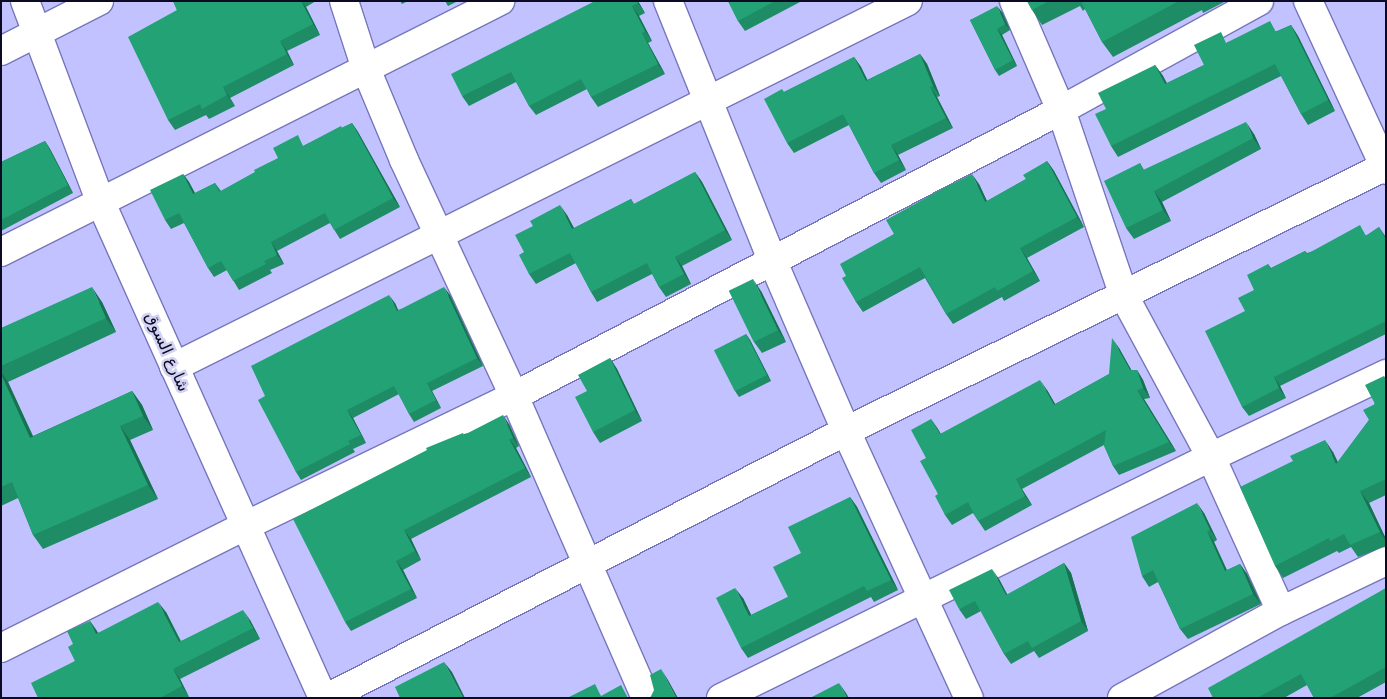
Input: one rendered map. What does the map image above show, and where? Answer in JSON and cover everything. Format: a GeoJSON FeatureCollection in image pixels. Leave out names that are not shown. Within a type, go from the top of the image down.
{"type":"FeatureCollection","features":[{"type":"Feature","properties":{"kind":"street","name":"شارع السوق"},"geometry":{"type":"LineString","coordinates":[[25,1],[101,202],[322,698]]}},
{"type":"Feature","properties":{"kind":"street"},"geometry":{"type":"LineString","coordinates":[[1,51],[99,1]]}},
{"type":"Feature","properties":{"kind":"street"},"geometry":{"type":"LineString","coordinates":[[344,1],[366,69],[438,234],[514,396],[589,564],[646,698]]}},
{"type":"Feature","properties":{"kind":"street"},"geometry":{"type":"LineString","coordinates":[[1,252],[500,1]]}},
{"type":"Feature","properties":{"kind":"street"},"geometry":{"type":"LineString","coordinates":[[668,1],[773,262],[846,431],[969,698]]}},
{"type":"Feature","properties":{"kind":"street"},"geometry":{"type":"LineString","coordinates":[[174,367],[908,1]]}},
{"type":"Feature","properties":{"kind":"street"},"geometry":{"type":"LineString","coordinates":[[1014,1],[1061,110],[1124,296],[1211,457],[1281,611]]}},
{"type":"Feature","properties":{"kind":"street"},"geometry":{"type":"LineString","coordinates":[[1,648],[245,526],[514,396],[1061,110],[1259,1]]}},
{"type":"Feature","properties":{"kind":"street"},"geometry":{"type":"LineString","coordinates":[[327,698],[846,431],[1385,169],[1308,1]]}},
{"type":"Feature","properties":{"kind":"street"},"geometry":{"type":"LineString","coordinates":[[721,698],[1211,457],[1386,374]]}},
{"type":"Feature","properties":{"kind":"street"},"geometry":{"type":"LineString","coordinates":[[1122,698],[1281,611],[1383,570]]}},
{"type":"Feature","properties":{"kind":"building"},"geometry":{"type":"Polygon","coordinates":[[[173,1],[301,1],[313,24],[280,41],[287,54],[223,87],[227,95],[202,109],[200,104],[168,120],[128,37],[177,10],[173,1]]]}},
{"type":"Feature","properties":{"kind":"building"},"geometry":{"type":"Polygon","coordinates":[[[595,1],[637,1],[638,3],[632,6],[645,31],[642,33],[658,64],[591,97],[581,79],[529,106],[511,72],[462,96],[451,74],[595,1]]]}},
{"type":"Feature","properties":{"kind":"building"},"geometry":{"type":"Polygon","coordinates":[[[728,1],[775,1],[738,21],[728,1]]]}},
{"type":"Feature","properties":{"kind":"building"},"geometry":{"type":"Polygon","coordinates":[[[1027,1],[1049,1],[1032,10],[1027,1]]]}},
{"type":"Feature","properties":{"kind":"building"},"geometry":{"type":"Polygon","coordinates":[[[1081,1],[1179,1],[1102,42],[1081,1]]]}},
{"type":"Feature","properties":{"kind":"building"},"geometry":{"type":"Polygon","coordinates":[[[997,6],[1005,24],[997,29],[1013,60],[995,70],[970,20],[997,6]]]}},
{"type":"Feature","properties":{"kind":"building"},"geometry":{"type":"Polygon","coordinates":[[[1270,21],[1276,32],[1291,25],[1328,100],[1301,114],[1275,64],[1111,146],[1095,114],[1106,109],[1098,93],[1155,65],[1165,84],[1204,65],[1194,45],[1221,32],[1226,43],[1270,21]]]}},
{"type":"Feature","properties":{"kind":"building"},"geometry":{"type":"Polygon","coordinates":[[[920,54],[933,86],[930,87],[946,118],[891,145],[899,160],[874,173],[843,114],[787,143],[764,99],[782,89],[784,92],[854,57],[866,81],[920,54]]]}},
{"type":"Feature","properties":{"kind":"building"},"geometry":{"type":"Polygon","coordinates":[[[1246,122],[1253,138],[1154,191],[1163,210],[1126,228],[1104,181],[1140,163],[1143,170],[1246,122]]]}},
{"type":"Feature","properties":{"kind":"building"},"geometry":{"type":"Polygon","coordinates":[[[352,123],[393,198],[334,230],[325,213],[271,242],[277,255],[264,261],[266,264],[233,281],[221,261],[208,268],[179,213],[165,220],[150,190],[183,174],[193,194],[215,183],[219,192],[255,172],[254,170],[278,158],[273,148],[298,135],[303,146],[341,126],[342,128],[352,123]]]}},
{"type":"Feature","properties":{"kind":"building"},"geometry":{"type":"Polygon","coordinates":[[[45,141],[68,185],[1,220],[1,162],[45,141]]]}},
{"type":"Feature","properties":{"kind":"building"},"geometry":{"type":"Polygon","coordinates":[[[1047,161],[1077,217],[1020,248],[1033,271],[997,291],[995,287],[946,314],[920,267],[856,302],[842,278],[846,276],[840,264],[894,234],[886,220],[972,174],[985,202],[1026,179],[1023,175],[1047,161]]]}},
{"type":"Feature","properties":{"kind":"building"},"geometry":{"type":"Polygon","coordinates":[[[695,172],[725,230],[675,257],[684,274],[659,287],[647,263],[591,292],[570,253],[529,274],[519,255],[524,252],[515,235],[533,226],[530,221],[560,205],[572,229],[631,199],[634,204],[695,172]]]}},
{"type":"Feature","properties":{"kind":"building"},"geometry":{"type":"Polygon","coordinates":[[[1360,225],[1366,236],[1379,227],[1386,240],[1386,321],[1274,377],[1279,388],[1242,407],[1205,331],[1245,311],[1238,298],[1254,290],[1247,275],[1268,264],[1270,269],[1305,251],[1307,254],[1360,225]]]}},
{"type":"Feature","properties":{"kind":"building"},"geometry":{"type":"Polygon","coordinates":[[[753,279],[778,330],[754,342],[729,291],[753,279]]]}},
{"type":"Feature","properties":{"kind":"building"},"geometry":{"type":"Polygon","coordinates":[[[92,287],[106,318],[1,366],[1,328],[92,287]]]}},
{"type":"Feature","properties":{"kind":"building"},"geometry":{"type":"Polygon","coordinates":[[[444,287],[477,358],[427,383],[436,400],[409,414],[394,386],[347,410],[361,435],[348,441],[350,444],[296,472],[258,400],[265,396],[251,366],[389,295],[397,311],[444,287]]]}},
{"type":"Feature","properties":{"kind":"building"},"geometry":{"type":"Polygon","coordinates":[[[746,334],[767,375],[735,391],[714,350],[746,334]]]}},
{"type":"Feature","properties":{"kind":"building"},"geometry":{"type":"Polygon","coordinates":[[[1112,338],[1130,370],[1137,370],[1143,388],[1137,390],[1169,442],[1113,466],[1104,446],[1106,430],[1016,479],[1025,496],[978,521],[968,502],[945,515],[935,496],[938,494],[920,461],[926,458],[911,430],[931,419],[940,434],[1040,380],[1054,405],[1109,374],[1112,338]]]}},
{"type":"Feature","properties":{"kind":"building"},"geometry":{"type":"Polygon","coordinates":[[[610,358],[635,410],[593,432],[575,397],[587,391],[578,375],[610,358]]]}},
{"type":"Feature","properties":{"kind":"building"},"geometry":{"type":"Polygon","coordinates":[[[1,374],[30,438],[132,391],[143,416],[120,426],[148,485],[33,535],[12,482],[1,487],[1,374]]]}},
{"type":"Feature","properties":{"kind":"building"},"geometry":{"type":"Polygon","coordinates":[[[1384,376],[1386,381],[1386,479],[1360,491],[1380,532],[1350,545],[1344,534],[1330,541],[1329,538],[1275,566],[1240,487],[1293,461],[1290,456],[1325,440],[1336,464],[1369,420],[1363,410],[1375,404],[1365,385],[1384,376]]]}},
{"type":"Feature","properties":{"kind":"building"},"geometry":{"type":"Polygon","coordinates":[[[503,415],[513,438],[509,439],[525,468],[404,530],[415,551],[396,561],[411,589],[345,622],[293,519],[427,450],[426,448],[463,433],[464,435],[503,415]]]}},
{"type":"Feature","properties":{"kind":"building"},"geometry":{"type":"Polygon","coordinates":[[[850,497],[891,580],[867,591],[864,586],[741,648],[716,598],[735,588],[749,616],[788,597],[773,567],[801,553],[788,527],[850,497]]]}},
{"type":"Feature","properties":{"kind":"building"},"geometry":{"type":"Polygon","coordinates":[[[1197,503],[1210,530],[1207,531],[1225,571],[1240,564],[1253,594],[1180,629],[1153,570],[1142,576],[1131,537],[1197,503]]]}},
{"type":"Feature","properties":{"kind":"building"},"geometry":{"type":"Polygon","coordinates":[[[1064,563],[1081,621],[1032,648],[1028,641],[1004,654],[975,601],[959,609],[949,590],[992,569],[1006,595],[1064,563]]]}},
{"type":"Feature","properties":{"kind":"building"},"geometry":{"type":"Polygon","coordinates":[[[1386,588],[1386,667],[1330,698],[1314,698],[1301,674],[1257,698],[1213,698],[1208,688],[1386,588]]]}},
{"type":"Feature","properties":{"kind":"building"},"geometry":{"type":"Polygon","coordinates":[[[158,602],[179,642],[243,610],[253,628],[173,669],[182,686],[160,698],[38,698],[31,683],[75,661],[68,647],[73,644],[67,631],[90,621],[96,634],[158,602]]]}},
{"type":"Feature","properties":{"kind":"building"},"geometry":{"type":"Polygon","coordinates":[[[444,662],[463,698],[400,698],[395,687],[444,662]]]}},
{"type":"Feature","properties":{"kind":"building"},"geometry":{"type":"Polygon","coordinates":[[[661,669],[676,698],[650,698],[654,690],[650,675],[661,669]]]}},
{"type":"Feature","properties":{"kind":"building"},"geometry":{"type":"Polygon","coordinates":[[[839,683],[847,698],[810,698],[839,683]]]}},
{"type":"Feature","properties":{"kind":"building"},"geometry":{"type":"Polygon","coordinates":[[[595,684],[601,696],[621,685],[628,698],[567,698],[595,684]]]}}]}
